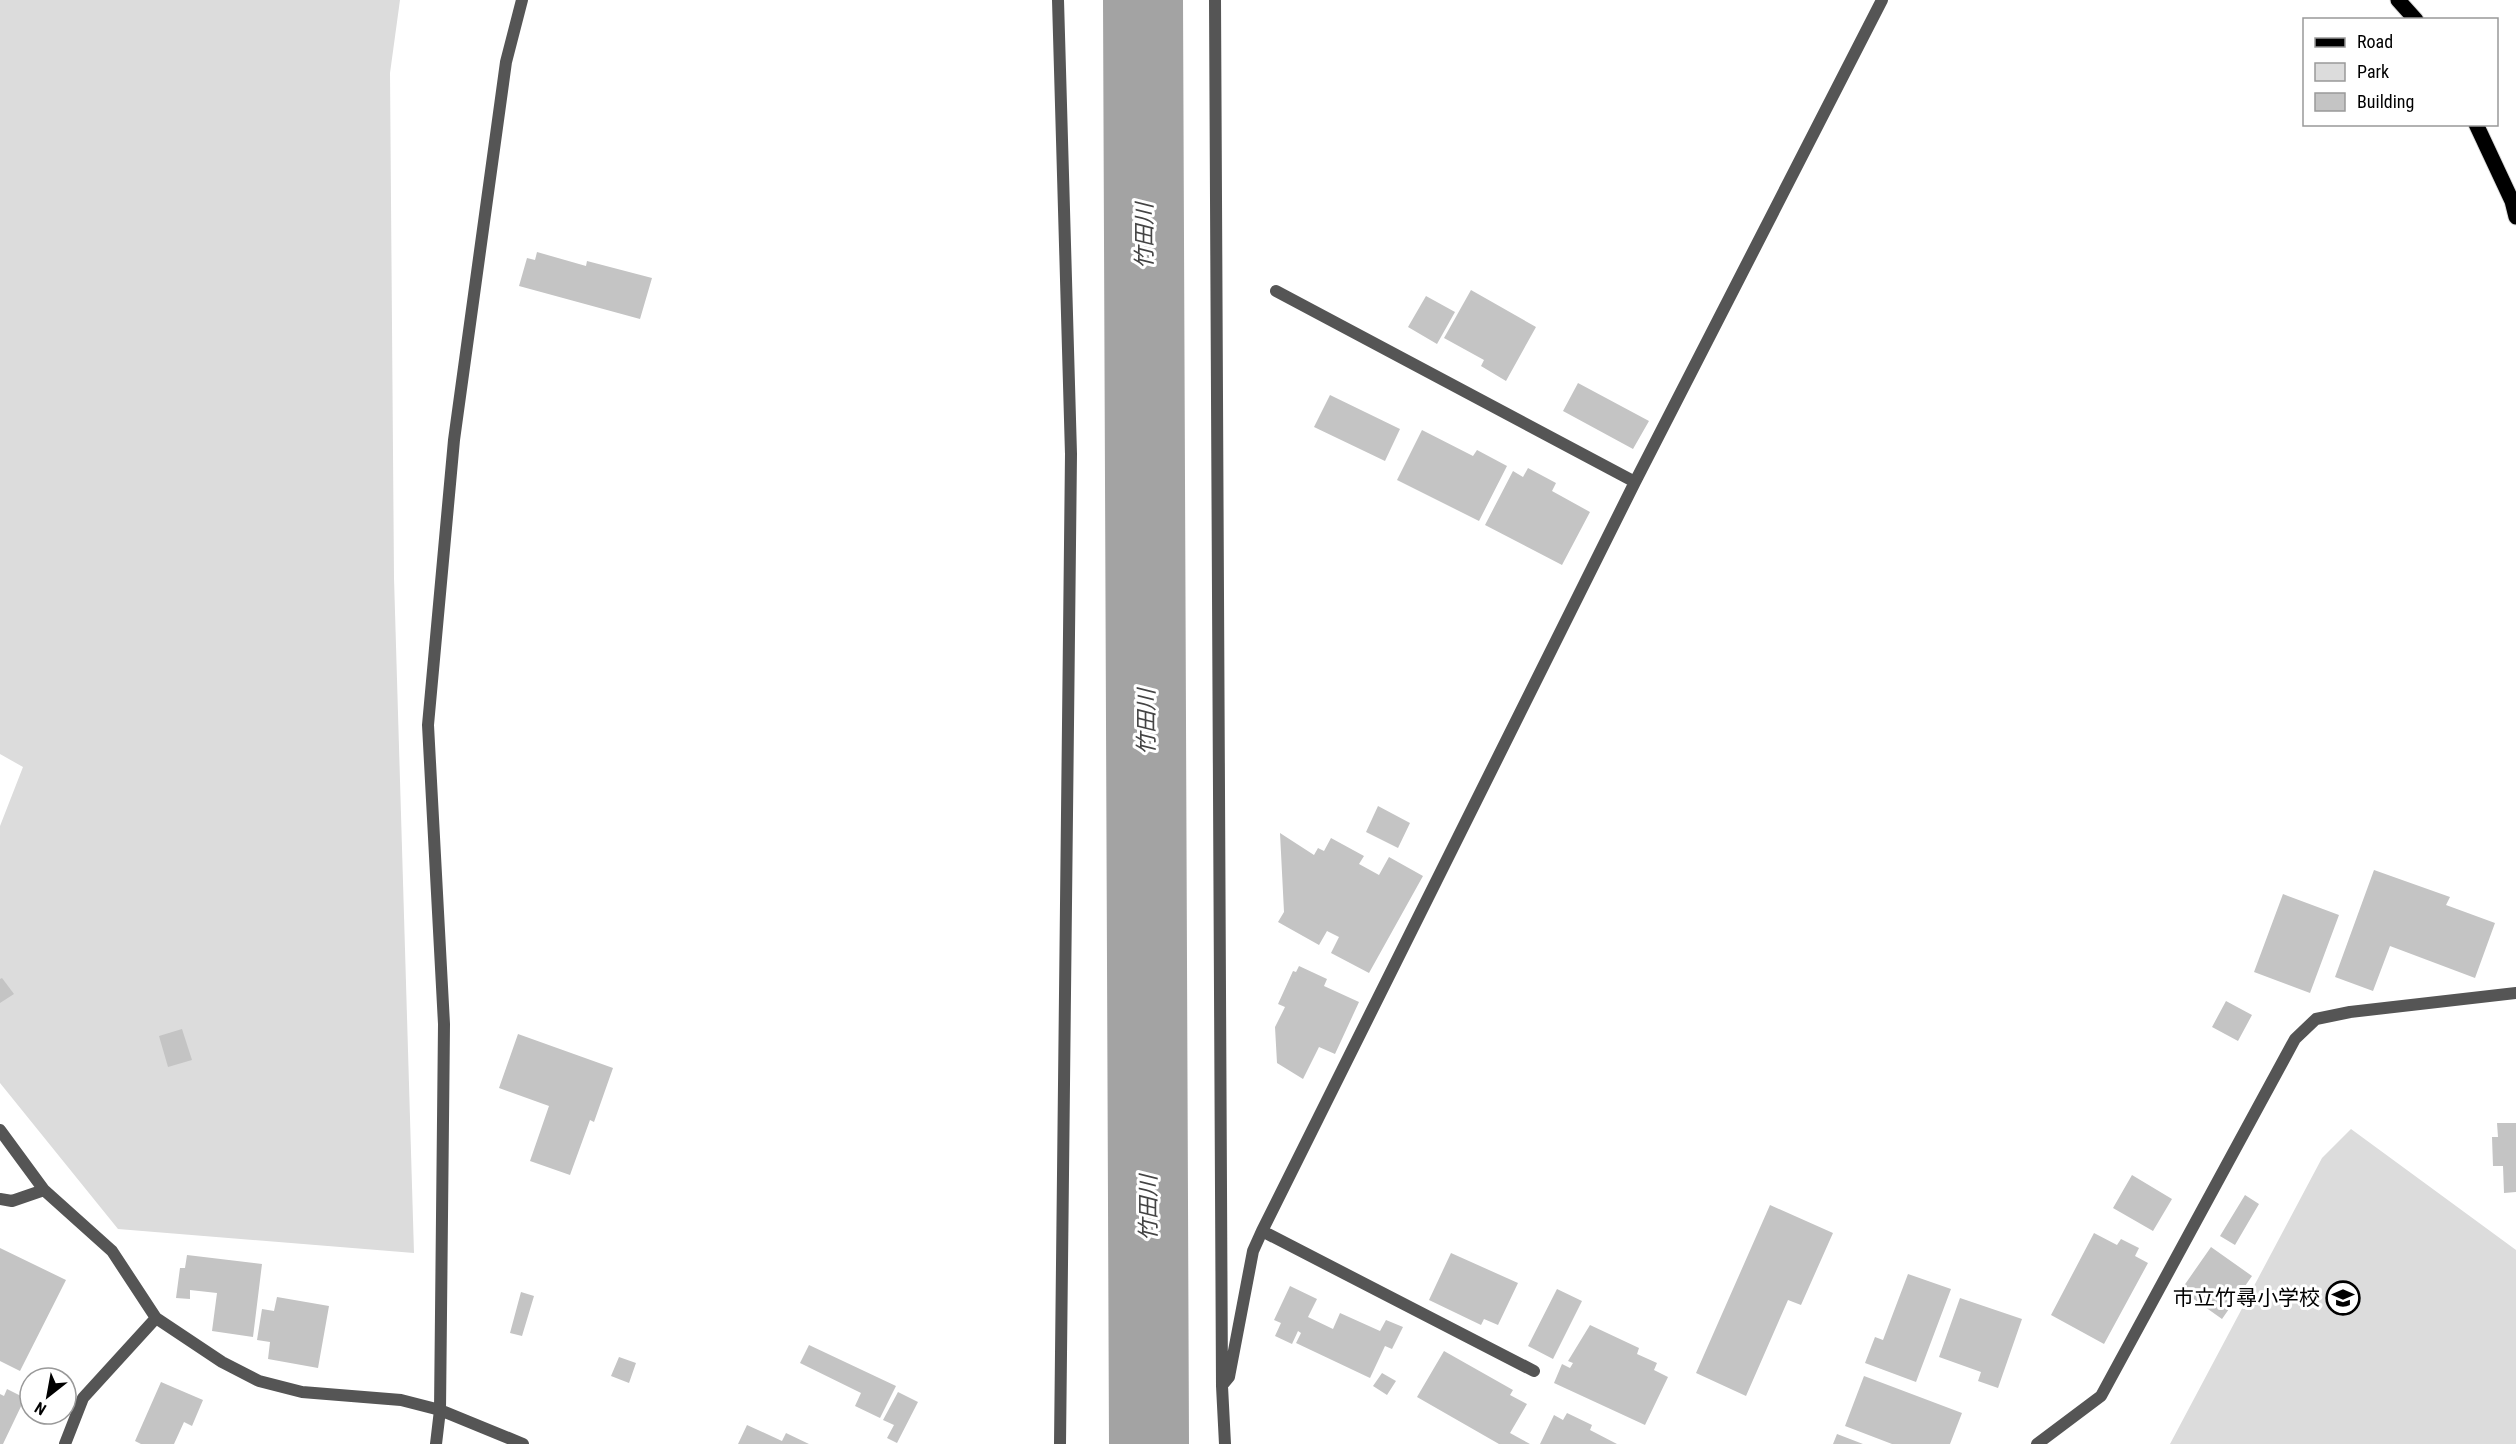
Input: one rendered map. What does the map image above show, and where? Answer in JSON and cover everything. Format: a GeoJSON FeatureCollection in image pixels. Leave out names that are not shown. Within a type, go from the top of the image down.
{"type":"FeatureCollection","features":[{"type":"Feature","properties":{"kind":"main road"},"geometry":{"type":"LineString","coordinates":[[2398,0],[2414,18]]}},
{"type":"Feature","properties":{"kind":"main road"},"geometry":{"type":"LineString","coordinates":[[2477,126],[2512,201],[2516,217]]}},
{"type":"Feature","properties":{"kind":"street"},"geometry":{"type":"LineString","coordinates":[[436,1444],[441,1410],[444,1024],[428,725],[454,440],[506,62],[522,0]]}},
{"type":"Feature","properties":{"kind":"street"},"geometry":{"type":"LineString","coordinates":[[1058,0],[1071,454],[1060,1444]]}},
{"type":"Feature","properties":{"kind":"street"},"geometry":{"type":"LineString","coordinates":[[1215,0],[1222,1386],[1226,1444]]}},
{"type":"Feature","properties":{"kind":"street"},"geometry":{"type":"LineString","coordinates":[[1222,1386],[1228,1377],[1253,1251],[1262,1231],[1635,482],[1881,0]]}},
{"type":"Feature","properties":{"kind":"street"},"geometry":{"type":"LineString","coordinates":[[1276,291],[1635,482]]}},
{"type":"Feature","properties":{"kind":"street"},"geometry":{"type":"LineString","coordinates":[[2037,1444],[2101,1396],[2295,1039],[2316,1019],[2350,1012],[2516,993]]}},
{"type":"Feature","properties":{"kind":"street"},"geometry":{"type":"LineString","coordinates":[[0,1130],[44,1190],[112,1251],[156,1318],[222,1362],[259,1381],[302,1392],[401,1400],[441,1410],[523,1444]]}},
{"type":"Feature","properties":{"kind":"street"},"geometry":{"type":"LineString","coordinates":[[0,1199],[12,1201],[44,1190]]}},
{"type":"Feature","properties":{"kind":"street"},"geometry":{"type":"LineString","coordinates":[[1262,1231],[1534,1371]]}},
{"type":"Feature","properties":{"kind":"street"},"geometry":{"type":"LineString","coordinates":[[65,1444],[83,1398],[156,1318]]}},
{"type":"Feature","properties":{"kind":"green space"},"geometry":{"type":"Polygon","coordinates":[[[0,0],[400,0],[390,73],[394,578],[414,1253],[118,1229],[0,1083],[0,826],[23,767],[0,754],[0,0]]]}},
{"type":"Feature","properties":{"kind":"green space"},"geometry":{"type":"Polygon","coordinates":[[[2351,1129],[2516,1250],[2516,1444],[2170,1444],[2322,1158],[2351,1129]]]}},
{"type":"Feature","properties":{"kind":"building"},"geometry":{"type":"Polygon","coordinates":[[[537,252],[586,266],[587,261],[652,278],[640,319],[519,286],[527,258],[535,260],[537,252]]]}},
{"type":"Feature","properties":{"kind":"building"},"geometry":{"type":"Polygon","coordinates":[[[1471,290],[1536,327],[1506,381],[1481,366],[1484,360],[1444,338],[1471,290]]]}},
{"type":"Feature","properties":{"kind":"building"},"geometry":{"type":"Polygon","coordinates":[[[1426,296],[1455,312],[1437,344],[1408,327],[1426,296]]]}},
{"type":"Feature","properties":{"kind":"building"},"geometry":{"type":"Polygon","coordinates":[[[1578,383],[1649,421],[1633,449],[1563,411],[1578,383]]]}},
{"type":"Feature","properties":{"kind":"building"},"geometry":{"type":"Polygon","coordinates":[[[1330,395],[1400,429],[1385,461],[1314,427],[1330,395]]]}},
{"type":"Feature","properties":{"kind":"building"},"geometry":{"type":"Polygon","coordinates":[[[1422,430],[1473,456],[1477,450],[1507,466],[1479,521],[1397,480],[1422,430]]]}},
{"type":"Feature","properties":{"kind":"building"},"geometry":{"type":"Polygon","coordinates":[[[1528,468],[1556,483],[1552,491],[1590,512],[1562,565],[1485,525],[1513,471],[1523,477],[1528,468]]]}},
{"type":"Feature","properties":{"kind":"building"},"geometry":{"type":"Polygon","coordinates":[[[1378,806],[1410,823],[1398,848],[1366,832],[1378,806]]]}},
{"type":"Feature","properties":{"kind":"building"},"geometry":{"type":"Polygon","coordinates":[[[1280,833],[1314,855],[1318,848],[1324,851],[1331,838],[1364,856],[1359,864],[1379,875],[1389,857],[1423,876],[1369,973],[1331,953],[1339,937],[1327,931],[1319,945],[1278,922],[1284,912],[1280,833]]]}},
{"type":"Feature","properties":{"kind":"building"},"geometry":{"type":"Polygon","coordinates":[[[2374,870],[2450,897],[2446,905],[2495,923],[2475,978],[2390,946],[2373,991],[2335,977],[2374,870]]]}},
{"type":"Feature","properties":{"kind":"building"},"geometry":{"type":"Polygon","coordinates":[[[2283,894],[2339,915],[2310,993],[2254,972],[2283,894]]]}},
{"type":"Feature","properties":{"kind":"building"},"geometry":{"type":"Polygon","coordinates":[[[1299,966],[1327,979],[1324,986],[1359,1002],[1335,1054],[1319,1047],[1303,1079],[1277,1063],[1275,1027],[1285,1007],[1278,1004],[1293,971],[1296,972],[1299,966]]]}},
{"type":"Feature","properties":{"kind":"building"},"geometry":{"type":"Polygon","coordinates":[[[2,978],[14,994],[0,1003],[0,979],[2,978]]]}},
{"type":"Feature","properties":{"kind":"building"},"geometry":{"type":"Polygon","coordinates":[[[2226,1001],[2252,1015],[2238,1041],[2212,1027],[2226,1001]]]}},
{"type":"Feature","properties":{"kind":"building"},"geometry":{"type":"Polygon","coordinates":[[[182,1029],[192,1060],[168,1067],[159,1036],[182,1029]]]}},
{"type":"Feature","properties":{"kind":"building"},"geometry":{"type":"Polygon","coordinates":[[[518,1034],[613,1068],[594,1122],[590,1120],[570,1175],[530,1161],[549,1106],[499,1088],[518,1034]]]}},
{"type":"Feature","properties":{"kind":"building"},"geometry":{"type":"Polygon","coordinates":[[[2497,1123],[2516,1123],[2516,1192],[2504,1193],[2503,1166],[2493,1166],[2492,1137],[2498,1137],[2497,1123]]]}},
{"type":"Feature","properties":{"kind":"building"},"geometry":{"type":"Polygon","coordinates":[[[2132,1175],[2172,1199],[2153,1231],[2113,1208],[2132,1175]]]}},
{"type":"Feature","properties":{"kind":"building"},"geometry":{"type":"Polygon","coordinates":[[[2245,1195],[2259,1204],[2235,1245],[2220,1236],[2245,1195]]]}},
{"type":"Feature","properties":{"kind":"building"},"geometry":{"type":"Polygon","coordinates":[[[1770,1205],[1833,1233],[1801,1305],[1788,1300],[1746,1396],[1696,1373],[1770,1205]]]}},
{"type":"Feature","properties":{"kind":"building"},"geometry":{"type":"Polygon","coordinates":[[[2094,1233],[2117,1245],[2121,1239],[2139,1248],[2135,1256],[2148,1263],[2104,1344],[2051,1315],[2094,1233]]]}},
{"type":"Feature","properties":{"kind":"building"},"geometry":{"type":"Polygon","coordinates":[[[2211,1247],[2252,1276],[2222,1319],[2181,1290],[2211,1247]]]}},
{"type":"Feature","properties":{"kind":"building"},"geometry":{"type":"Polygon","coordinates":[[[0,1248],[66,1280],[23,1366],[18,1366],[18,1370],[0,1361],[0,1248]]]}},
{"type":"Feature","properties":{"kind":"building"},"geometry":{"type":"Polygon","coordinates":[[[1451,1253],[1518,1283],[1498,1325],[1484,1319],[1481,1325],[1429,1300],[1451,1253]]]}},
{"type":"Feature","properties":{"kind":"building"},"geometry":{"type":"Polygon","coordinates":[[[187,1255],[262,1264],[253,1337],[212,1331],[217,1293],[190,1290],[190,1299],[176,1298],[180,1268],[185,1268],[187,1255]]]}},
{"type":"Feature","properties":{"kind":"building"},"geometry":{"type":"Polygon","coordinates":[[[1908,1274],[1951,1289],[1916,1382],[1865,1363],[1875,1337],[1883,1340],[1908,1274]]]}},
{"type":"Feature","properties":{"kind":"building"},"geometry":{"type":"Polygon","coordinates":[[[1290,1286],[1317,1299],[1308,1317],[1333,1329],[1340,1313],[1380,1331],[1386,1320],[1403,1327],[1392,1349],[1385,1346],[1370,1378],[1296,1343],[1301,1333],[1298,1331],[1292,1344],[1275,1336],[1281,1323],[1274,1320],[1290,1286]]]}},
{"type":"Feature","properties":{"kind":"building"},"geometry":{"type":"Polygon","coordinates":[[[1557,1289],[1582,1301],[1553,1359],[1528,1346],[1557,1289]]]}},
{"type":"Feature","properties":{"kind":"building"},"geometry":{"type":"Polygon","coordinates":[[[521,1292],[534,1296],[522,1336],[510,1333],[521,1292]]]}},
{"type":"Feature","properties":{"kind":"building"},"geometry":{"type":"Polygon","coordinates":[[[277,1297],[329,1306],[318,1368],[268,1359],[270,1342],[257,1340],[262,1309],[274,1311],[277,1297]]]}},
{"type":"Feature","properties":{"kind":"building"},"geometry":{"type":"Polygon","coordinates":[[[1960,1298],[2022,1319],[1998,1388],[1978,1381],[1981,1372],[1939,1357],[1960,1298]]]}},
{"type":"Feature","properties":{"kind":"building"},"geometry":{"type":"Polygon","coordinates":[[[1590,1325],[1639,1348],[1637,1354],[1657,1363],[1654,1370],[1668,1377],[1645,1425],[1554,1383],[1562,1364],[1570,1368],[1573,1363],[1568,1361],[1590,1325]]]}},
{"type":"Feature","properties":{"kind":"building"},"geometry":{"type":"Polygon","coordinates":[[[809,1345],[896,1386],[880,1418],[855,1406],[861,1393],[800,1363],[809,1345]]]}},
{"type":"Feature","properties":{"kind":"building"},"geometry":{"type":"Polygon","coordinates":[[[1444,1351],[1513,1390],[1510,1395],[1527,1404],[1510,1433],[1530,1444],[1499,1444],[1417,1397],[1444,1351]]]}},
{"type":"Feature","properties":{"kind":"building"},"geometry":{"type":"Polygon","coordinates":[[[619,1357],[636,1363],[629,1383],[611,1376],[619,1357]]]}},
{"type":"Feature","properties":{"kind":"building"},"geometry":{"type":"Polygon","coordinates":[[[1382,1373],[1396,1381],[1387,1395],[1373,1386],[1382,1373]]]}},
{"type":"Feature","properties":{"kind":"building"},"geometry":{"type":"Polygon","coordinates":[[[1864,1376],[1962,1413],[1950,1444],[1892,1444],[1845,1426],[1864,1376]]]}},
{"type":"Feature","properties":{"kind":"building"},"geometry":{"type":"Polygon","coordinates":[[[161,1382],[203,1400],[192,1426],[184,1422],[174,1444],[141,1444],[135,1441],[161,1382]]]}},
{"type":"Feature","properties":{"kind":"building"},"geometry":{"type":"Polygon","coordinates":[[[7,1389],[18,1394],[18,1413],[3,1444],[0,1444],[0,1394],[4,1396],[7,1389]]]}},
{"type":"Feature","properties":{"kind":"building"},"geometry":{"type":"Polygon","coordinates":[[[898,1392],[918,1402],[897,1443],[887,1438],[894,1425],[883,1420],[898,1392]]]}},
{"type":"Feature","properties":{"kind":"building"},"geometry":{"type":"Polygon","coordinates":[[[1567,1413],[1592,1425],[1590,1430],[1617,1444],[1540,1444],[1554,1415],[1563,1420],[1567,1413]]]}},
{"type":"Feature","properties":{"kind":"building"},"geometry":{"type":"Polygon","coordinates":[[[747,1425],[782,1441],[786,1433],[809,1444],[738,1444],[747,1425]]]}},
{"type":"Feature","properties":{"kind":"building"},"geometry":{"type":"Polygon","coordinates":[[[1837,1434],[1863,1444],[1833,1444],[1837,1434]]]}},
{"type":"Feature","properties":{"kind":"waterway","name":"竹田川"},"geometry":{"type":"LineString","coordinates":[[1143,0],[1149,1444]]}},
{"type":"Feature","properties":{"kind":"place","name":"市立竹尋小学校"},"geometry":{"type":"Point","coordinates":[2343,1298]}}]}
